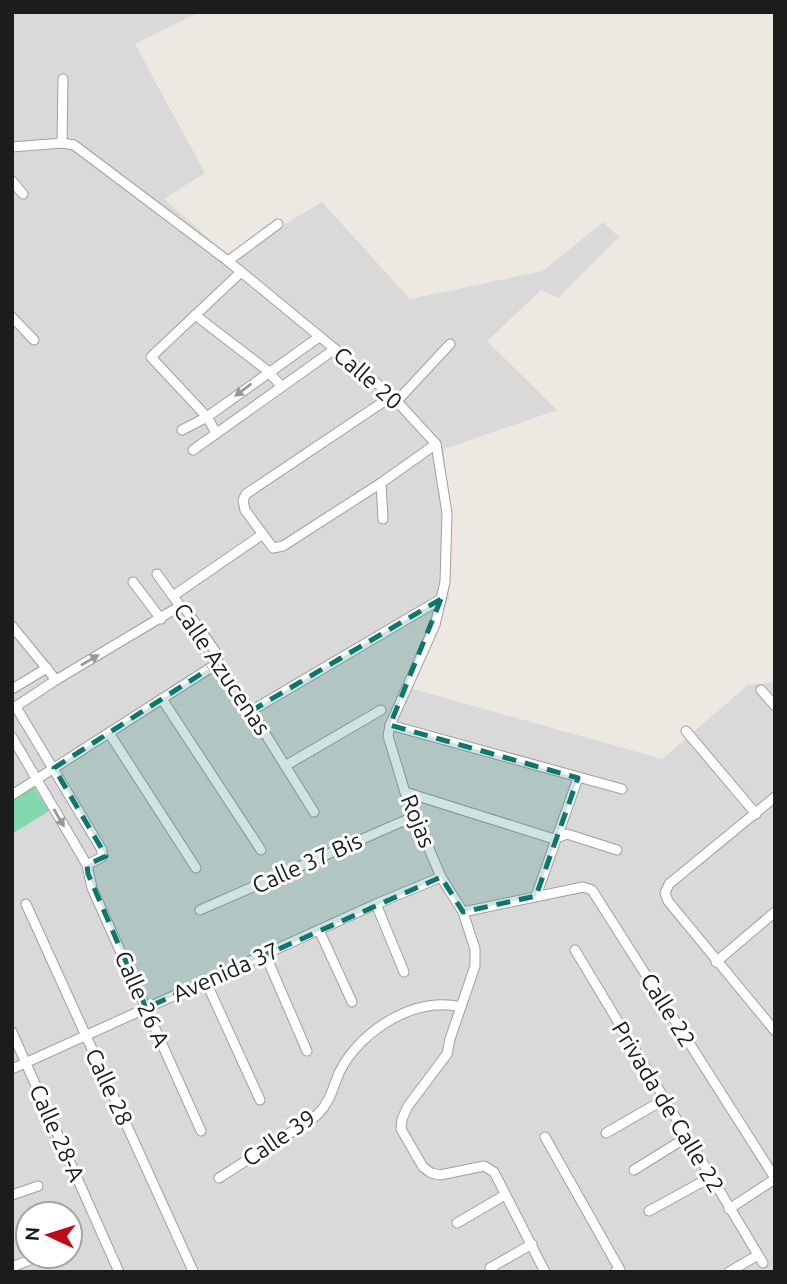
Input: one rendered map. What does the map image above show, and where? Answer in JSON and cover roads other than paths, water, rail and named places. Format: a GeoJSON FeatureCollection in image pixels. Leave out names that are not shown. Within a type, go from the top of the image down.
{"type":"FeatureCollection","features":[{"type":"Feature","properties":{"kind":"street"},"geometry":{"type":"LineString","coordinates":[[12,147],[62,143],[63,79]]}},
{"type":"Feature","properties":{"kind":"street","name":"Calle 20"},"geometry":{"type":"LineString","coordinates":[[62,143],[74,145],[228,261],[395,398],[436,444]]}},
{"type":"Feature","properties":{"kind":"street"},"geometry":{"type":"LineString","coordinates":[[12,181],[23,194]]}},
{"type":"Feature","properties":{"kind":"street"},"geometry":{"type":"LineString","coordinates":[[228,261],[278,224]]}},
{"type":"Feature","properties":{"kind":"street"},"geometry":{"type":"LineString","coordinates":[[216,433],[207,417],[151,357],[241,272]]}},
{"type":"Feature","properties":{"kind":"street"},"geometry":{"type":"LineString","coordinates":[[195,315],[268,371],[281,386]]}},
{"type":"Feature","properties":{"kind":"street"},"geometry":{"type":"LineString","coordinates":[[12,317],[34,340]]}},
{"type":"Feature","properties":{"kind":"street"},"geometry":{"type":"LineString","coordinates":[[182,430],[207,417],[319,337]]}},
{"type":"Feature","properties":{"kind":"street"},"geometry":{"type":"LineString","coordinates":[[450,344],[395,398],[246,494],[243,500],[245,510],[273,548],[278,548],[381,483],[436,444],[447,513],[445,582],[435,625],[390,725],[622,789]]}},
{"type":"Feature","properties":{"kind":"street"},"geometry":{"type":"LineString","coordinates":[[193,450],[335,349]]}},
{"type":"Feature","properties":{"kind":"street"},"geometry":{"type":"LineString","coordinates":[[381,483],[383,519]]}},
{"type":"Feature","properties":{"kind":"street"},"geometry":{"type":"LineString","coordinates":[[173,596],[263,534]]}},
{"type":"Feature","properties":{"kind":"street","name":"Calle Azucenas"},"geometry":{"type":"LineString","coordinates":[[157,574],[215,651],[218,663],[314,812]]}},
{"type":"Feature","properties":{"kind":"street"},"geometry":{"type":"LineString","coordinates":[[133,582],[161,619]]}},
{"type":"Feature","properties":{"kind":"street"},"geometry":{"type":"LineString","coordinates":[[251,711],[441,599]]}},
{"type":"Feature","properties":{"kind":"street"},"geometry":{"type":"LineString","coordinates":[[87,865],[102,857],[102,850],[54,768],[13,708],[180,606]]}},
{"type":"Feature","properties":{"kind":"street"},"geometry":{"type":"LineString","coordinates":[[12,626],[56,680]]}},
{"type":"Feature","properties":{"kind":"street"},"geometry":{"type":"LineString","coordinates":[[12,796],[218,663]]}},
{"type":"Feature","properties":{"kind":"street"},"geometry":{"type":"LineString","coordinates":[[12,689],[47,668]]}},
{"type":"Feature","properties":{"kind":"street"},"geometry":{"type":"LineString","coordinates":[[761,690],[775,706]]}},
{"type":"Feature","properties":{"kind":"street"},"geometry":{"type":"LineString","coordinates":[[162,699],[261,850]]}},
{"type":"Feature","properties":{"kind":"street"},"geometry":{"type":"LineString","coordinates":[[285,766],[381,710]]}},
{"type":"Feature","properties":{"kind":"street","name":"Rojas"},"geometry":{"type":"LineString","coordinates":[[390,725],[388,736],[405,792],[441,877],[463,912],[475,949],[475,966],[447,1054],[408,1106],[401,1129],[423,1167],[440,1175],[484,1166],[494,1172],[506,1195]]}},
{"type":"Feature","properties":{"kind":"street"},"geometry":{"type":"LineString","coordinates":[[686,731],[755,814]]}},
{"type":"Feature","properties":{"kind":"street"},"geometry":{"type":"LineString","coordinates":[[109,733],[196,868]]}},
{"type":"Feature","properties":{"kind":"street","name":"Calle 26 A"},"geometry":{"type":"LineString","coordinates":[[12,737],[87,865],[92,888],[201,1131]]}},
{"type":"Feature","properties":{"kind":"street"},"geometry":{"type":"LineString","coordinates":[[463,912],[536,896],[554,839],[578,778]]}},
{"type":"Feature","properties":{"kind":"street"},"geometry":{"type":"LineString","coordinates":[[405,792],[554,839],[567,834],[617,850]]}},
{"type":"Feature","properties":{"kind":"street"},"geometry":{"type":"LineString","coordinates":[[773,1026],[716,962],[668,901],[666,893],[669,884],[775,797]]}},
{"type":"Feature","properties":{"kind":"street","name":"Calle 37 Bis"},"geometry":{"type":"LineString","coordinates":[[200,911],[415,816]]}},
{"type":"Feature","properties":{"kind":"street","name":"Avenida 37"},"geometry":{"type":"LineString","coordinates":[[12,1069],[441,877]]}},
{"type":"Feature","properties":{"kind":"street","name":"Calle 22"},"geometry":{"type":"LineString","coordinates":[[536,896],[583,887],[592,890],[775,1179]]}},
{"type":"Feature","properties":{"kind":"street","name":"Calle 28"},"geometry":{"type":"LineString","coordinates":[[26,904],[193,1271]]}},
{"type":"Feature","properties":{"kind":"street"},"geometry":{"type":"LineString","coordinates":[[376,904],[404,972]]}},
{"type":"Feature","properties":{"kind":"street"},"geometry":{"type":"LineString","coordinates":[[716,962],[775,912]]}},
{"type":"Feature","properties":{"kind":"street"},"geometry":{"type":"LineString","coordinates":[[319,930],[352,1002]]}},
{"type":"Feature","properties":{"kind":"street","name":"Privada de Calle 22"},"geometry":{"type":"LineString","coordinates":[[575,950],[761,1259],[729,1272]]}},
{"type":"Feature","properties":{"kind":"street"},"geometry":{"type":"LineString","coordinates":[[265,954],[307,1051]]}},
{"type":"Feature","properties":{"kind":"street"},"geometry":{"type":"LineString","coordinates":[[206,982],[260,1100]]}},
{"type":"Feature","properties":{"kind":"street","name":"Calle 39"},"geometry":{"type":"LineString","coordinates":[[219,1178],[317,1115],[330,1100],[341,1071],[356,1048],[371,1033],[390,1020],[411,1011],[452,1005],[461,1007]]}},
{"type":"Feature","properties":{"kind":"street","name":"Calle 28-A"},"geometry":{"type":"LineString","coordinates":[[12,1032],[119,1272]]}},
{"type":"Feature","properties":{"kind":"street"},"geometry":{"type":"LineString","coordinates":[[606,1133],[665,1099]]}},
{"type":"Feature","properties":{"kind":"street"},"geometry":{"type":"LineString","coordinates":[[634,1170],[687,1137]]}},
{"type":"Feature","properties":{"kind":"street"},"geometry":{"type":"LineString","coordinates":[[545,1138],[620,1269],[615,1272]]}},
{"type":"Feature","properties":{"kind":"street"},"geometry":{"type":"LineString","coordinates":[[649,1211],[710,1177]]}},
{"type":"Feature","properties":{"kind":"street"},"geometry":{"type":"LineString","coordinates":[[729,1209],[775,1179]]}},
{"type":"Feature","properties":{"kind":"street"},"geometry":{"type":"LineString","coordinates":[[12,1195],[38,1186]]}},
{"type":"Feature","properties":{"kind":"street"},"geometry":{"type":"LineString","coordinates":[[457,1223],[506,1195],[545,1272]]}},
{"type":"Feature","properties":{"kind":"street"},"geometry":{"type":"LineString","coordinates":[[490,1269],[532,1244]]}}]}
